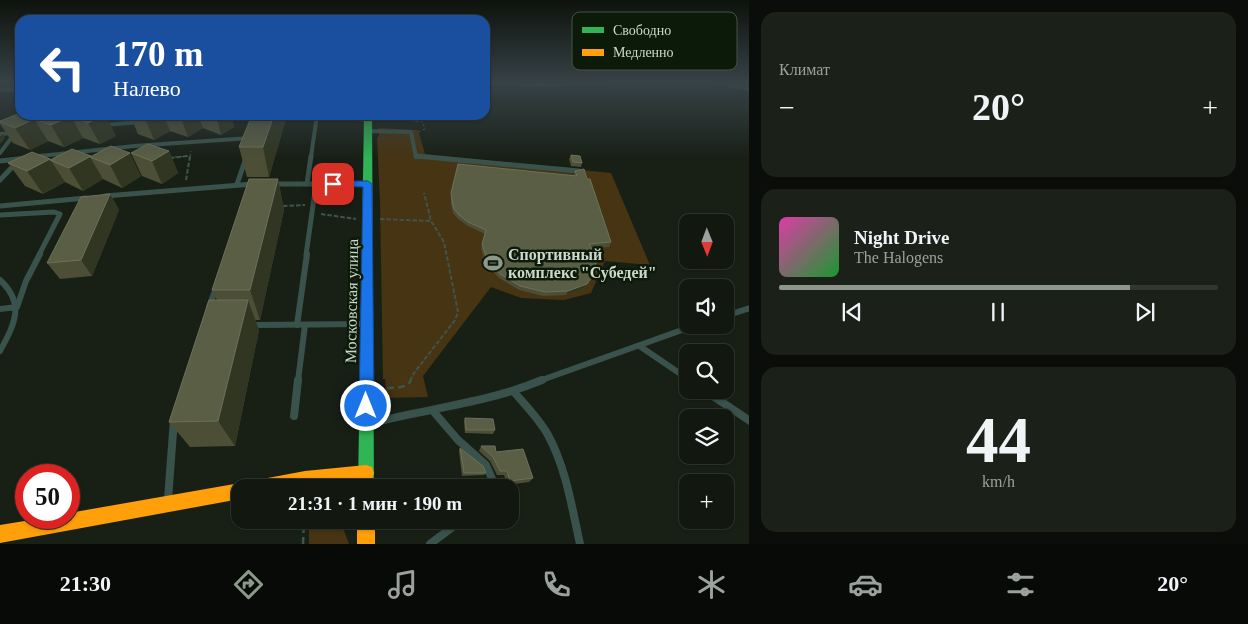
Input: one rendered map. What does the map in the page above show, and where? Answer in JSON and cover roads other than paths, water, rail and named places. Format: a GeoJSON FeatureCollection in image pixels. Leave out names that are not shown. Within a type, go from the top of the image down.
{"type":"FeatureCollection","features":[{"type":"Feature","properties":{"kind":"main road","name":"Московская улица"},"geometry":{"type":"LineString","coordinates":[[365,122],[368,184],[366,479]]}},
{"type":"Feature","properties":{"kind":"main road"},"geometry":{"type":"LineString","coordinates":[[305,479],[366,473]]}},
{"type":"Feature","properties":{"kind":"main road"},"geometry":{"type":"LineString","coordinates":[[0,534],[231,492]]}},
{"type":"Feature","properties":{"kind":"main road"},"geometry":{"type":"LineString","coordinates":[[366,529],[366,544]]}},
{"type":"Feature","properties":{"kind":"lane"},"geometry":{"type":"LineString","coordinates":[[307,184],[316,120]]}},
{"type":"Feature","properties":{"kind":"lane"},"geometry":{"type":"LineString","coordinates":[[99,126],[148,121]]}},
{"type":"Feature","properties":{"kind":"lane"},"geometry":{"type":"LineString","coordinates":[[365,122],[411,132],[416,157],[580,171]]}},
{"type":"Feature","properties":{"kind":"lane"},"geometry":{"type":"LineString","coordinates":[[0,134],[24,132]]}},
{"type":"Feature","properties":{"kind":"lane"},"geometry":{"type":"LineString","coordinates":[[0,153],[15,133]]}},
{"type":"Feature","properties":{"kind":"lane"},"geometry":{"type":"LineString","coordinates":[[0,161],[21,157],[254,137],[251,146]]}},
{"type":"Feature","properties":{"kind":"lane"},"geometry":{"type":"LineString","coordinates":[[237,184],[248,154]]}},
{"type":"Feature","properties":{"kind":"lane"},"geometry":{"type":"LineString","coordinates":[[0,180],[21,157]]}},
{"type":"Feature","properties":{"kind":"lane"},"geometry":{"type":"LineString","coordinates":[[99,197],[237,184],[261,184]]}},
{"type":"Feature","properties":{"kind":"lane"},"geometry":{"type":"LineString","coordinates":[[249,192],[251,184]]}},
{"type":"Feature","properties":{"kind":"lane"},"geometry":{"type":"LineString","coordinates":[[270,184],[368,184]]}},
{"type":"Feature","properties":{"kind":"lane"},"geometry":{"type":"LineString","coordinates":[[297,325],[316,184]]}},
{"type":"Feature","properties":{"kind":"lane"},"geometry":{"type":"LineString","coordinates":[[0,206],[89,198]]}},
{"type":"Feature","properties":{"kind":"lane"},"geometry":{"type":"LineString","coordinates":[[0,215],[54,212],[60,214],[26,281],[17,307],[14,325],[0,351]]}},
{"type":"Feature","properties":{"kind":"lane"},"geometry":{"type":"LineString","coordinates":[[0,280],[8,286],[17,307]]}},
{"type":"Feature","properties":{"kind":"lane"},"geometry":{"type":"LineString","coordinates":[[206,316],[218,280]]}},
{"type":"Feature","properties":{"kind":"lane"},"geometry":{"type":"LineString","coordinates":[[0,309],[17,307]]}},
{"type":"Feature","properties":{"kind":"lane"},"geometry":{"type":"LineString","coordinates":[[734,313],[749,308]]}},
{"type":"Feature","properties":{"kind":"lane"},"geometry":{"type":"LineString","coordinates":[[240,325],[367,324]]}},
{"type":"Feature","properties":{"kind":"lane"},"geometry":{"type":"LineString","coordinates":[[294,416],[305,325]]}},
{"type":"Feature","properties":{"kind":"lane"},"geometry":{"type":"LineString","coordinates":[[366,424],[405,414],[433,411],[514,392],[539,381],[641,347],[679,332]]}},
{"type":"Feature","properties":{"kind":"lane"},"geometry":{"type":"LineString","coordinates":[[641,347],[679,372]]}},
{"type":"Feature","properties":{"kind":"lane"},"geometry":{"type":"LineString","coordinates":[[514,392],[551,441],[580,544]]}},
{"type":"Feature","properties":{"kind":"lane"},"geometry":{"type":"LineString","coordinates":[[717,399],[749,421]]}},
{"type":"Feature","properties":{"kind":"lane"},"geometry":{"type":"LineString","coordinates":[[433,411],[457,439],[481,457],[491,470],[494,479]]}},
{"type":"Feature","properties":{"kind":"lane"},"geometry":{"type":"LineString","coordinates":[[167,504],[171,439],[175,415]]}},
{"type":"Feature","properties":{"kind":"lane"},"geometry":{"type":"LineString","coordinates":[[430,544],[450,529]]}},
{"type":"Feature","properties":{"kind":"place","name":"Спортивный комплекс \"Субедей\""},"geometry":{"type":"Point","coordinates":[493,263]}}]}
